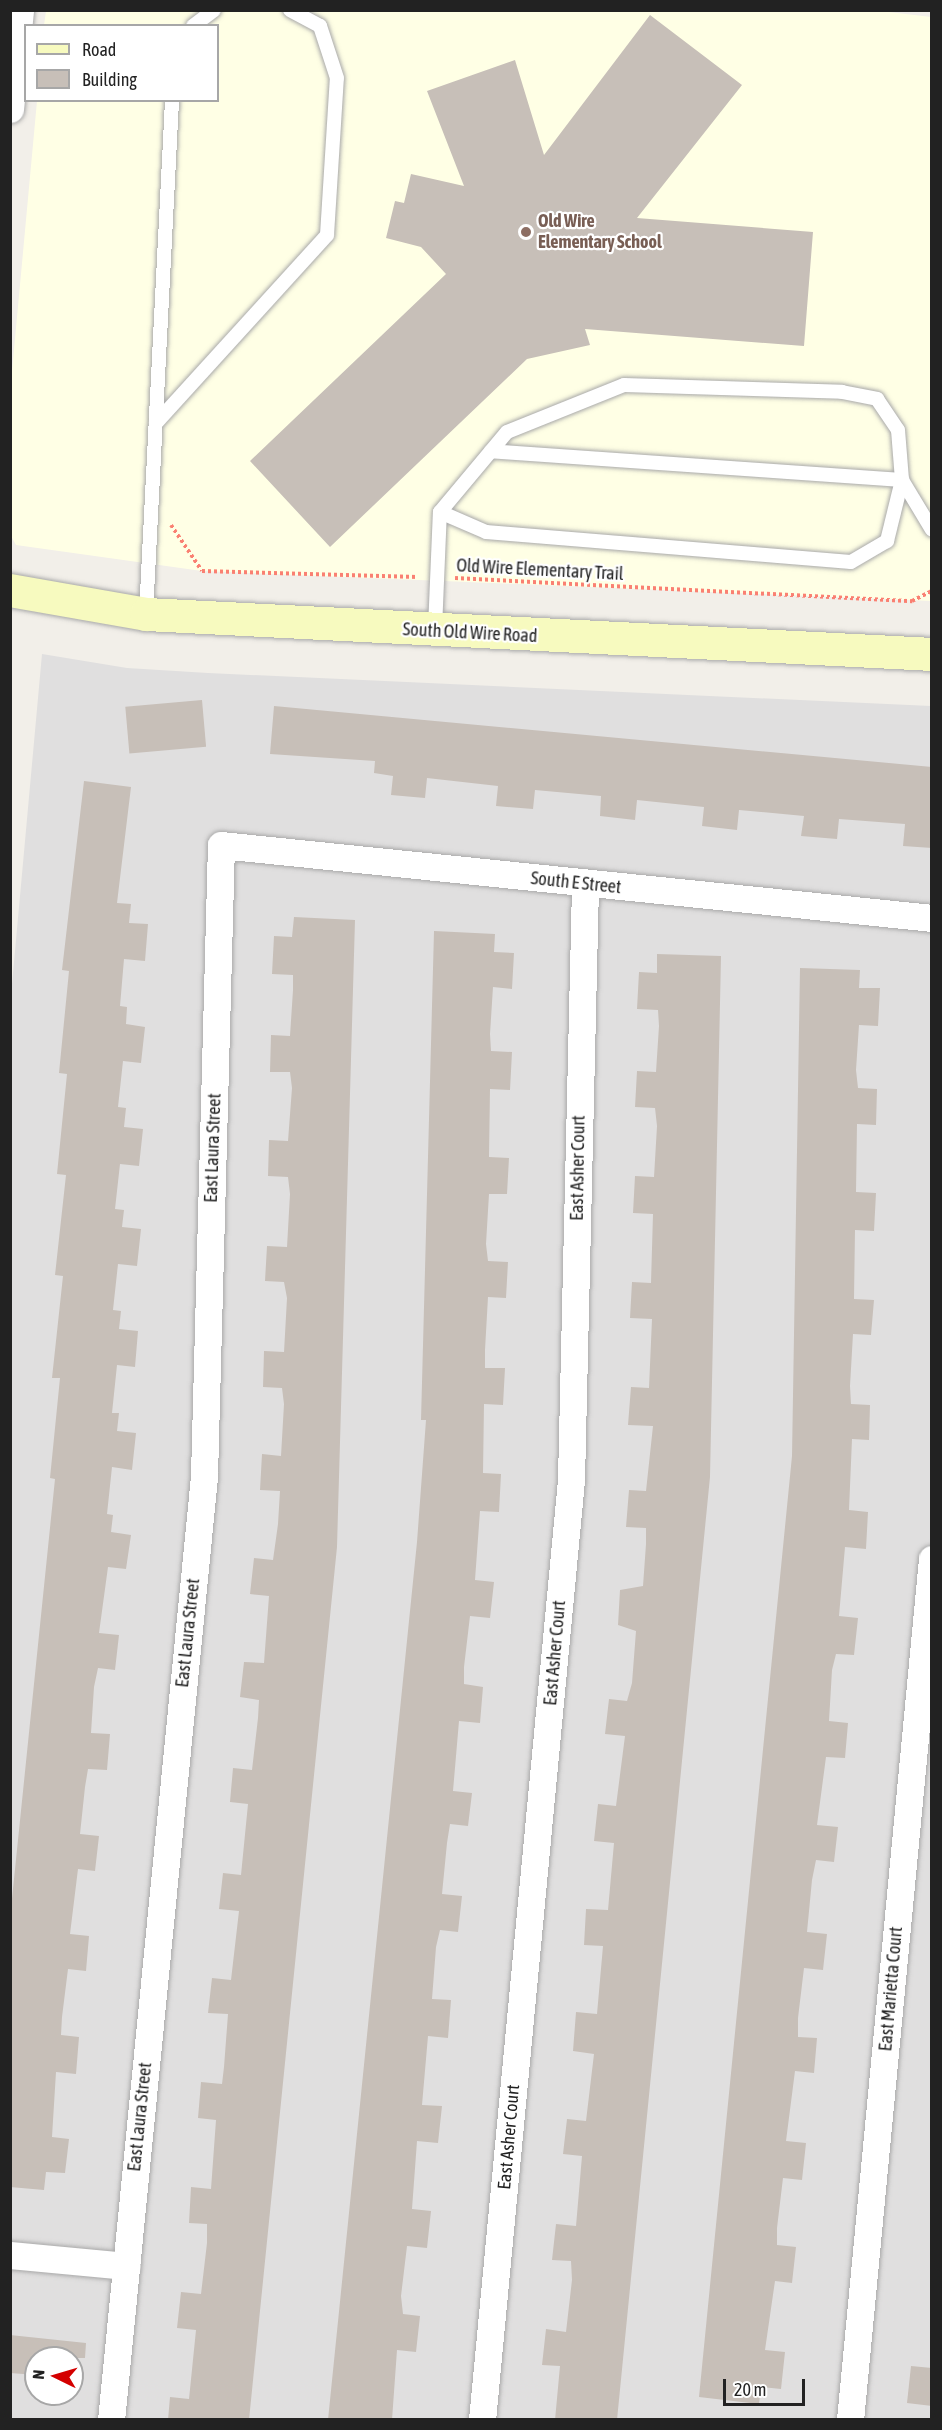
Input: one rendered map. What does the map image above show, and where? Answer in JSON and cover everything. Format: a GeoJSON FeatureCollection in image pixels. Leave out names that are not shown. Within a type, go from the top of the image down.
{"type":"FeatureCollection","features":[{"type":"Feature","properties":{"kind":"street"},"geometry":{"type":"LineString","coordinates":[[16,94],[20,10]]}},
{"type":"Feature","properties":{"kind":"street","name":"South Old Wire Road"},"geometry":{"type":"LineString","coordinates":[[10,591],[146,614],[435,632],[932,654]]}},
{"type":"Feature","properties":{"kind":"street","name":"South E Street"},"geometry":{"type":"LineString","coordinates":[[221,845],[932,918]]}},
{"type":"Feature","properties":{"kind":"street","name":"East Laura Street"},"geometry":{"type":"LineString","coordinates":[[111,2420],[204,1476],[221,845]]}},
{"type":"Feature","properties":{"kind":"street","name":"East Asher Court"},"geometry":{"type":"LineString","coordinates":[[482,2420],[571,1480],[585,884]]}},
{"type":"Feature","properties":{"kind":"street","name":"East Marietta Court"},"geometry":{"type":"LineString","coordinates":[[850,2420],[932,1559]]}},
{"type":"Feature","properties":{"kind":"street"},"geometry":{"type":"LineString","coordinates":[[10,2255],[126,2266]]}},
{"type":"Feature","properties":{"kind":"lane"},"geometry":{"type":"LineString","coordinates":[[196,24],[214,10]]}},
{"type":"Feature","properties":{"kind":"lane"},"geometry":{"type":"LineString","coordinates":[[156,423],[327,235],[337,78],[320,26],[290,10]]}},
{"type":"Feature","properties":{"kind":"lane"},"geometry":{"type":"LineString","coordinates":[[146,614],[172,102]]}},
{"type":"Feature","properties":{"kind":"lane"},"geometry":{"type":"LineString","coordinates":[[435,632],[440,512],[507,432],[624,385],[842,392],[877,399],[898,429],[902,480],[887,541],[851,561],[486,532],[440,512]]}},
{"type":"Feature","properties":{"kind":"lane"},"geometry":{"type":"LineString","coordinates":[[491,451],[902,480]]}},
{"type":"Feature","properties":{"kind":"lane"},"geometry":{"type":"LineString","coordinates":[[902,480],[932,530]]}},
{"type":"Feature","properties":{"kind":"path","name":"Old Wire Elementary Trail"},"geometry":{"type":"LineString","coordinates":[[169,523],[201,571],[437,577],[912,601],[932,591]]}},
{"type":"Feature","properties":{"kind":"shaded area"},"geometry":{"type":"Polygon","coordinates":[[[872,10],[931,17],[931,601],[202,571],[16,545],[11,536],[11,382],[37,102],[219,102],[219,24],[44,24],[46,11],[872,10]]]}},
{"type":"Feature","properties":{"kind":"shaded area"},"geometry":{"type":"Polygon","coordinates":[[[42,654],[127,668],[208,673],[931,706],[931,2419],[11,2420],[10,1006],[42,654]]]}},
{"type":"Feature","properties":{"kind":"building"},"geometry":{"type":"Polygon","coordinates":[[[650,15],[742,85],[637,218],[813,232],[804,346],[585,329],[590,345],[527,359],[330,547],[250,461],[446,274],[421,247],[386,238],[395,201],[404,203],[411,174],[464,186],[427,91],[515,60],[544,155],[650,15]]]}},
{"type":"Feature","properties":{"kind":"building"},"geometry":{"type":"Polygon","coordinates":[[[202,700],[206,747],[129,754],[125,707],[202,700]]]}},
{"type":"Feature","properties":{"kind":"building"},"geometry":{"type":"Polygon","coordinates":[[[274,706],[932,767],[932,848],[903,846],[905,824],[839,819],[837,839],[801,836],[804,816],[739,810],[737,830],[702,826],[704,807],[637,800],[635,820],[600,816],[601,796],[535,790],[533,809],[496,806],[498,786],[427,778],[425,798],[391,795],[393,776],[374,773],[375,761],[270,754],[274,706]]]}},
{"type":"Feature","properties":{"kind":"building"},"geometry":{"type":"Polygon","coordinates":[[[84,781],[131,787],[117,903],[131,904],[129,923],[148,924],[145,961],[124,959],[120,1006],[127,1007],[126,1024],[145,1027],[141,1063],[123,1061],[118,1107],[126,1108],[124,1127],[143,1129],[139,1166],[120,1164],[115,1209],[124,1210],[122,1227],[141,1229],[137,1266],[118,1264],[113,1310],[121,1311],[119,1329],[138,1331],[135,1367],[117,1365],[112,1413],[119,1413],[117,1431],[136,1433],[132,1470],[112,1467],[107,1514],[113,1515],[111,1532],[131,1535],[126,1569],[108,1567],[99,1633],[119,1635],[115,1670],[98,1668],[94,1687],[91,1733],[110,1734],[107,1770],[88,1769],[85,1787],[80,1834],[99,1836],[95,1871],[78,1869],[70,1934],[89,1936],[86,1971],[68,1969],[61,2035],[79,2037],[76,2074],[56,2072],[52,2137],[69,2139],[65,2173],[46,2172],[44,2190],[10,2187],[10,1918],[55,1479],[50,1478],[60,1378],[52,1378],[63,1276],[55,1275],[66,1175],[57,1174],[67,1074],[59,1073],[69,971],[62,970],[84,781]]]}},
{"type":"Feature","properties":{"kind":"building"},"geometry":{"type":"Polygon","coordinates":[[[294,917],[355,920],[337,1547],[249,2420],[168,2420],[170,2397],[189,2399],[196,2330],[177,2328],[181,2292],[201,2294],[207,2243],[207,2224],[189,2223],[191,2187],[211,2189],[216,2120],[198,2118],[201,2082],[222,2084],[224,2067],[228,2014],[208,2013],[212,1978],[231,1980],[239,1911],[219,1909],[223,1873],[241,1875],[248,1804],[230,1802],[233,1768],[252,1770],[258,1718],[259,1700],[240,1697],[244,1662],[264,1663],[269,1596],[250,1594],[254,1558],[273,1560],[278,1524],[280,1491],[260,1490],[262,1454],[281,1456],[284,1404],[282,1388],[263,1387],[264,1351],[284,1352],[287,1298],[284,1282],[265,1281],[267,1246],[287,1247],[290,1194],[288,1177],[268,1176],[269,1140],[288,1141],[292,1088],[290,1072],[270,1072],[271,1035],[290,1036],[293,975],[272,974],[274,936],[292,937],[294,917]]]}},
{"type":"Feature","properties":{"kind":"building"},"geometry":{"type":"Polygon","coordinates":[[[434,931],[495,934],[494,952],[514,953],[512,989],[493,987],[490,1034],[491,1051],[512,1052],[510,1090],[490,1089],[489,1157],[509,1158],[507,1194],[489,1194],[486,1244],[488,1261],[508,1262],[506,1298],[488,1297],[485,1350],[485,1368],[505,1368],[503,1405],[484,1404],[483,1473],[501,1474],[499,1512],[480,1511],[475,1580],[494,1582],[490,1618],[470,1616],[464,1667],[464,1684],[483,1687],[480,1723],[459,1721],[453,1791],[472,1793],[468,1826],[450,1824],[442,1894],[462,1896],[458,1932],[440,1930],[436,1947],[432,1999],[451,2000],[448,2038],[428,2036],[422,2105],[442,2106],[438,2143],[417,2141],[412,2209],[431,2211],[427,2248],[407,2246],[401,2296],[403,2314],[420,2316],[416,2352],[397,2350],[392,2420],[328,2420],[417,1542],[426,1420],[421,1420],[434,931]]]}},
{"type":"Feature","properties":{"kind":"building"},"geometry":{"type":"Polygon","coordinates":[[[657,954],[721,956],[710,1477],[617,2420],[555,2420],[560,2366],[542,2365],[546,2329],[566,2332],[572,2280],[571,2261],[552,2260],[556,2224],[576,2226],[582,2156],[563,2154],[567,2119],[586,2121],[594,2054],[573,2051],[576,2012],[597,2014],[603,1946],[584,1945],[586,1909],[608,1910],[614,1843],[594,1841],[598,1804],[616,1806],[625,1736],[605,1734],[609,1699],[627,1701],[632,1683],[636,1631],[618,1625],[620,1590],[643,1586],[646,1544],[646,1528],[626,1527],[629,1490],[646,1491],[653,1426],[628,1425],[631,1387],[649,1388],[652,1319],[630,1318],[632,1282],[651,1283],[653,1214],[633,1213],[635,1176],[654,1177],[657,1126],[655,1108],[635,1107],[637,1071],[656,1072],[658,1010],[637,1009],[639,972],[657,973],[657,954]]]}},
{"type":"Feature","properties":{"kind":"building"},"geometry":{"type":"Polygon","coordinates":[[[800,968],[860,970],[859,988],[880,988],[878,1026],[859,1025],[856,1070],[858,1088],[877,1089],[876,1125],[857,1124],[856,1192],[876,1193],[874,1231],[855,1230],[854,1299],[874,1300],[871,1335],[853,1334],[850,1386],[851,1404],[870,1405],[869,1440],[852,1439],[849,1510],[868,1512],[866,1549],[845,1547],[839,1616],[858,1618],[854,1655],[836,1654],[832,1670],[829,1721],[848,1723],[845,1758],[826,1757],[817,1825],[838,1827],[834,1862],[816,1860],[807,1932],[827,1934],[823,1970],[804,1968],[798,2018],[798,2037],[817,2038],[814,2073],[795,2071],[786,2141],[806,2143],[802,2180],[783,2178],[777,2228],[777,2245],[796,2247],[792,2283],[775,2281],[765,2350],[785,2352],[781,2389],[761,2387],[759,2404],[699,2397],[792,1456],[800,968]]]}},
{"type":"Feature","properties":{"kind":"building"},"geometry":{"type":"Polygon","coordinates":[[[10,2335],[86,2343],[85,2358],[84,2346],[24,2346],[24,2374],[10,2373],[10,2335]]]}},
{"type":"Feature","properties":{"kind":"building"},"geometry":{"type":"Polygon","coordinates":[[[911,2366],[932,2368],[932,2406],[907,2403],[911,2366]]]}},
{"type":"Feature","properties":{"kind":"place","name":"Old Wire Elementary School"},"geometry":{"type":"Point","coordinates":[526,232]}}]}
